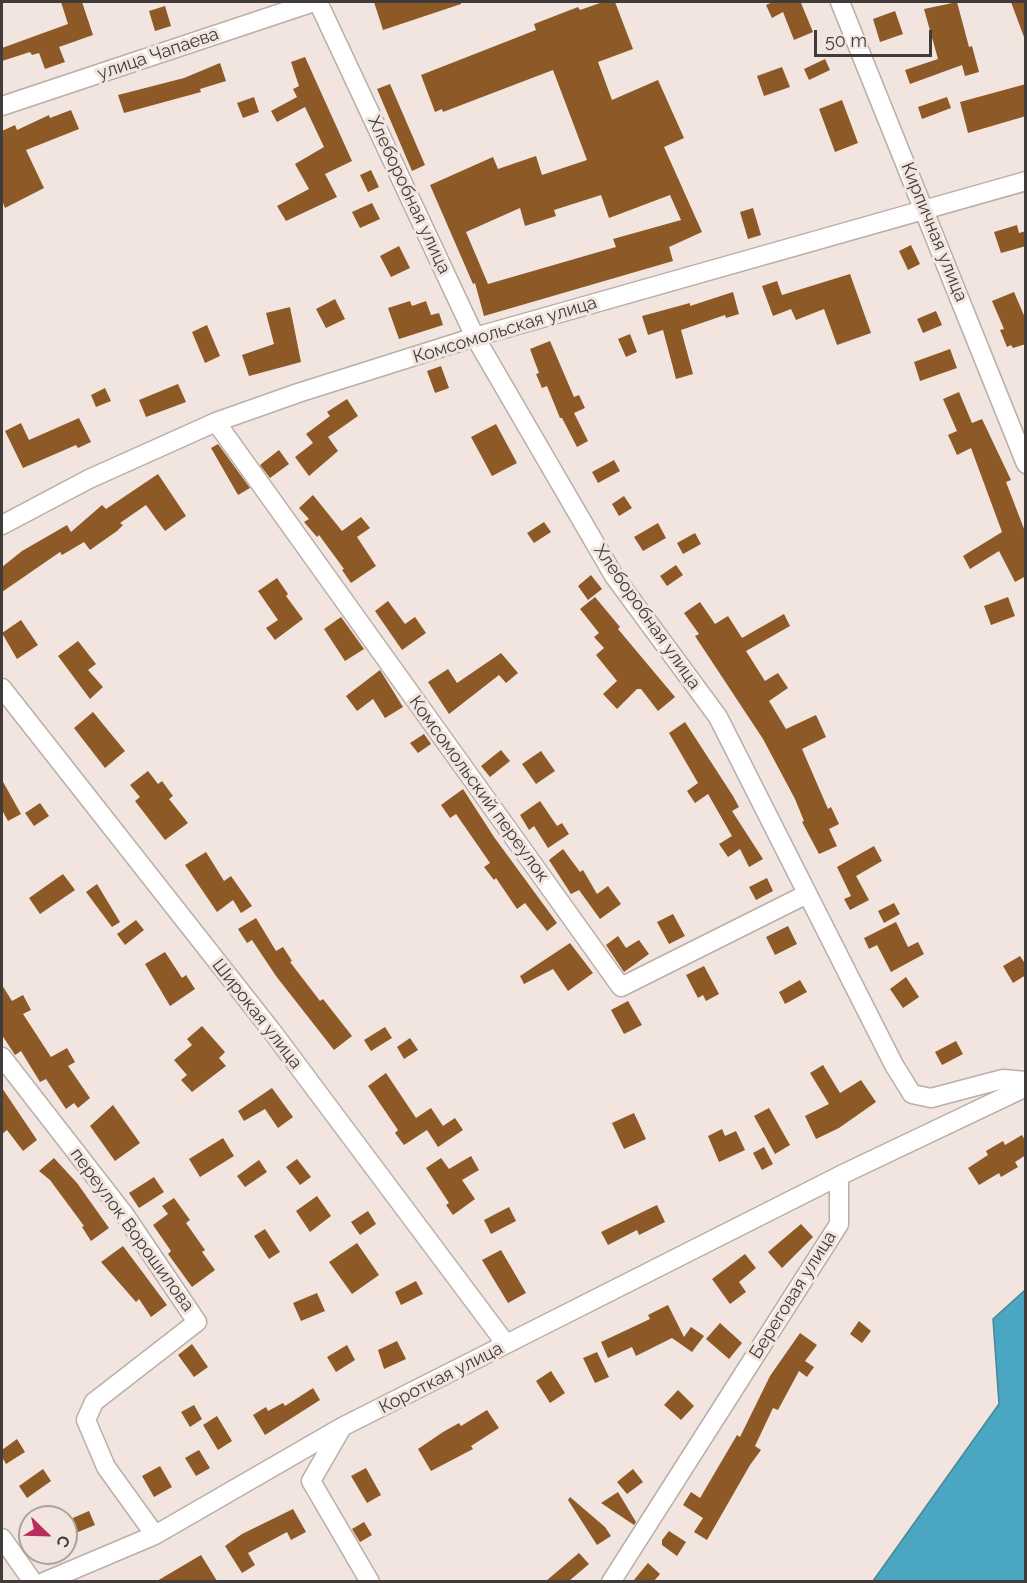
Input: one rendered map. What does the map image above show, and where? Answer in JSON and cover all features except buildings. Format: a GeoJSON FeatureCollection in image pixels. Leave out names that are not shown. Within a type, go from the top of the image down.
{"type":"FeatureCollection","features":[{"type":"Feature","properties":{"kind":"street","name":"улица Чапаева"},"geometry":{"type":"LineString","coordinates":[[2,106],[316,2]]}},
{"type":"Feature","properties":{"kind":"street","name":"Хлеборобная улица"},"geometry":{"type":"LineString","coordinates":[[316,2],[475,337],[614,576],[717,717],[894,1065],[912,1094],[931,1098],[1003,1078],[1026,1081]]}},
{"type":"Feature","properties":{"kind":"street","name":"Кирпичная улица"},"geometry":{"type":"LineString","coordinates":[[840,2],[1026,464]]}},
{"type":"Feature","properties":{"kind":"street","name":"Комсомольская улица"},"geometry":{"type":"LineString","coordinates":[[2,525],[89,479],[216,422],[475,337],[1026,181]]}},
{"type":"Feature","properties":{"kind":"street","name":"Комсомольский переулок"},"geometry":{"type":"LineString","coordinates":[[216,422],[621,987],[807,894]]}},
{"type":"Feature","properties":{"kind":"street","name":"Широкая улица"},"geometry":{"type":"LineString","coordinates":[[2,688],[271,1030],[506,1344]]}},
{"type":"Feature","properties":{"kind":"street","name":"переулок Ворошилова"},"geometry":{"type":"LineString","coordinates":[[2,1057],[124,1214],[197,1322],[94,1402],[86,1420],[106,1467],[155,1535]]}},
{"type":"Feature","properties":{"kind":"street"},"geometry":{"type":"LineString","coordinates":[[839,1176],[1026,1087]]}},
{"type":"Feature","properties":{"kind":"street","name":"Короткая улица"},"geometry":{"type":"LineString","coordinates":[[44,1581],[155,1535],[342,1427],[839,1176]]}},
{"type":"Feature","properties":{"kind":"street","name":"Береговая улица"},"geometry":{"type":"LineString","coordinates":[[611,1581],[839,1224],[839,1176]]}},
{"type":"Feature","properties":{"kind":"street"},"geometry":{"type":"LineString","coordinates":[[342,1427],[311,1481],[370,1581]]}},
{"type":"Feature","properties":{"kind":"street"},"geometry":{"type":"LineString","coordinates":[[2,1538],[33,1581]]}},
{"type":"Feature","properties":{"kind":"water"},"geometry":{"type":"Polygon","coordinates":[[[1025,1290],[1025,1581],[873,1581],[999,1404],[993,1319],[1025,1290]]]}}]}
